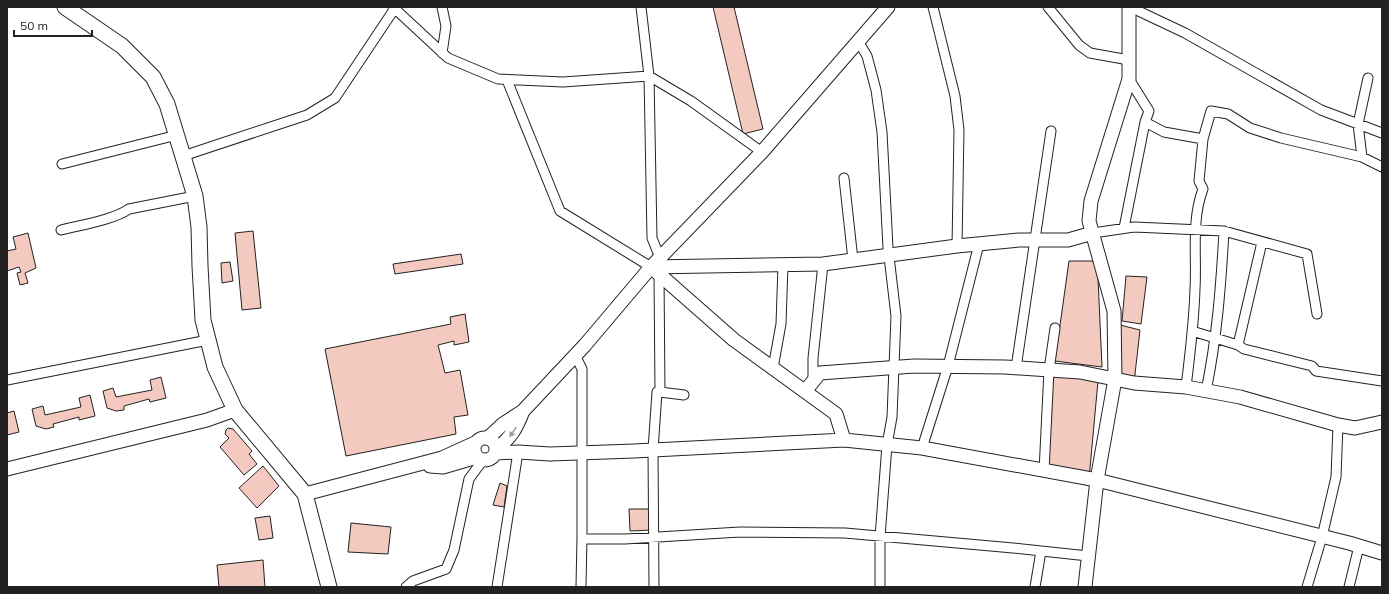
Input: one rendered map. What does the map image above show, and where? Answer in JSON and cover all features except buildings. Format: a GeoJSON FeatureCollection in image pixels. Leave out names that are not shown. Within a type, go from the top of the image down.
{"type":"FeatureCollection","features":[{"type":"Feature","properties":{"kind":"main road"},"geometry":{"type":"LineString","coordinates":[[65,7],[122,46],[153,77],[167,104],[195,196],[199,227],[203,320],[215,367],[235,410],[305,494],[329,587]]}},
{"type":"Feature","properties":{"kind":"street"},"geometry":{"type":"LineString","coordinates":[[442,7],[446,26],[442,53]]}},
{"type":"Feature","properties":{"kind":"street"},"geometry":{"type":"LineString","coordinates":[[641,7],[649,76],[652,238],[660,258]]}},
{"type":"Feature","properties":{"kind":"street"},"geometry":{"type":"LineString","coordinates":[[488,438],[503,424],[523,411],[655,271],[660,258],[762,152],[888,7]]}},
{"type":"Feature","properties":{"kind":"street"},"geometry":{"type":"LineString","coordinates":[[932,7],[955,96],[959,130],[957,246]]}},
{"type":"Feature","properties":{"kind":"street"},"geometry":{"type":"LineString","coordinates":[[1048,7],[1079,45],[1090,53],[1129,60]]}},
{"type":"Feature","properties":{"kind":"street"},"geometry":{"type":"LineString","coordinates":[[1085,587],[1097,480],[1115,379],[1114,311],[1092,233],[1090,221],[1091,201],[1129,79],[1129,7],[1185,33],[1321,110],[1382,133]]}},
{"type":"Feature","properties":{"kind":"street"},"geometry":{"type":"LineString","coordinates":[[183,156],[306,114],[335,98],[394,8],[448,58],[498,79],[563,82],[649,76],[691,101],[762,152]]}},
{"type":"Feature","properties":{"kind":"street"},"geometry":{"type":"LineString","coordinates":[[858,41],[867,56],[876,90],[882,132],[889,255],[896,316],[892,417],[887,445],[880,537],[880,587]]}},
{"type":"Feature","properties":{"kind":"street"},"geometry":{"type":"LineString","coordinates":[[1362,157],[1358,124],[1368,78]]}},
{"type":"Feature","properties":{"kind":"street"},"geometry":{"type":"LineString","coordinates":[[1124,228],[1145,122],[1149,111],[1129,79]]}},
{"type":"Feature","properties":{"kind":"street"},"geometry":{"type":"LineString","coordinates":[[507,80],[560,211],[655,271],[734,340],[836,414],[844,440]]}},
{"type":"Feature","properties":{"kind":"street"},"geometry":{"type":"LineString","coordinates":[[1186,387],[1195,289],[1198,201],[1203,189],[1199,181],[1203,139],[1211,111],[1228,114],[1250,128],[1281,138],[1362,157],[1382,167]]}},
{"type":"Feature","properties":{"kind":"street"},"geometry":{"type":"LineString","coordinates":[[1145,122],[1164,132],[1203,139]]}},
{"type":"Feature","properties":{"kind":"street"},"geometry":{"type":"LineString","coordinates":[[1016,368],[1051,131]]}},
{"type":"Feature","properties":{"kind":"street"},"geometry":{"type":"LineString","coordinates":[[62,164],[177,135]]}},
{"type":"Feature","properties":{"kind":"street"},"geometry":{"type":"LineString","coordinates":[[844,178],[853,260]]}},
{"type":"Feature","properties":{"kind":"street"},"geometry":{"type":"LineString","coordinates":[[61,230],[111,217],[129,208],[195,196]]}},
{"type":"Feature","properties":{"kind":"street"},"geometry":{"type":"LineString","coordinates":[[655,271],[823,264],[957,246],[1019,240],[1068,240],[1092,233],[1134,227],[1224,231],[1307,254],[1317,314]]}},
{"type":"Feature","properties":{"kind":"street"},"geometry":{"type":"LineString","coordinates":[[1206,391],[1221,290],[1224,231]]}},
{"type":"Feature","properties":{"kind":"street"},"geometry":{"type":"LineString","coordinates":[[1238,345],[1262,242]]}},
{"type":"Feature","properties":{"kind":"street"},"geometry":{"type":"LineString","coordinates":[[922,448],[948,366],[979,244]]}},
{"type":"Feature","properties":{"kind":"street"},"geometry":{"type":"LineString","coordinates":[[813,381],[813,358],[823,264]]}},
{"type":"Feature","properties":{"kind":"street"},"geometry":{"type":"LineString","coordinates":[[773,368],[781,324],[783,265]]}},
{"type":"Feature","properties":{"kind":"street"},"geometry":{"type":"LineString","coordinates":[[655,271],[660,392],[684,396]]}},
{"type":"Feature","properties":{"kind":"street"},"geometry":{"type":"LineString","coordinates":[[1044,470],[1049,370],[1055,328]]}},
{"type":"Feature","properties":{"kind":"street"},"geometry":{"type":"LineString","coordinates":[[1192,331],[1238,345],[1244,349],[1312,366],[1316,371],[1382,381]]}},
{"type":"Feature","properties":{"kind":"street"},"geometry":{"type":"LineString","coordinates":[[7,380],[208,340]]}},
{"type":"Feature","properties":{"kind":"street"},"geometry":{"type":"LineString","coordinates":[[575,355],[582,369],[581,587]]}},
{"type":"Feature","properties":{"kind":"street"},"geometry":{"type":"LineString","coordinates":[[805,391],[820,373],[914,366],[1016,368],[1080,372],[1134,383],[1186,387],[1240,397],[1338,425],[1355,428],[1382,422]]}},
{"type":"Feature","properties":{"kind":"street"},"geometry":{"type":"LineString","coordinates":[[654,587],[653,450],[657,392]]}},
{"type":"Feature","properties":{"kind":"street"},"geometry":{"type":"LineString","coordinates":[[7,468],[207,420],[235,410]]}},
{"type":"Feature","properties":{"kind":"street"},"geometry":{"type":"LineString","coordinates":[[413,466],[443,467],[480,459],[491,459],[496,451],[516,430],[523,411]]}},
{"type":"Feature","properties":{"kind":"street"},"geometry":{"type":"LineString","coordinates":[[1307,587],[1322,537],[1336,477],[1338,425]]}},
{"type":"Feature","properties":{"kind":"street"},"geometry":{"type":"LineString","coordinates":[[305,494],[442,458],[475,443],[481,438],[488,438],[494,442],[496,451]]}},
{"type":"Feature","properties":{"kind":"street"},"geometry":{"type":"LineString","coordinates":[[496,451],[550,454],[582,453],[844,440],[922,448],[1097,480],[1382,553]]}},
{"type":"Feature","properties":{"kind":"street"},"geometry":{"type":"LineString","coordinates":[[475,443],[474,450],[480,459]]}},
{"type":"Feature","properties":{"kind":"street"},"geometry":{"type":"LineString","coordinates":[[497,587],[518,452]]}},
{"type":"Feature","properties":{"kind":"street"},"geometry":{"type":"LineString","coordinates":[[406,587],[414,581],[446,569],[454,550],[469,479],[480,459]]}},
{"type":"Feature","properties":{"kind":"street"},"geometry":{"type":"LineString","coordinates":[[582,539],[654,538],[740,532],[845,533],[1088,556]]}},
{"type":"Feature","properties":{"kind":"street"},"geometry":{"type":"LineString","coordinates":[[1349,587],[1359,546]]}},
{"type":"Feature","properties":{"kind":"street"},"geometry":{"type":"LineString","coordinates":[[1035,587],[1041,551]]}}]}
